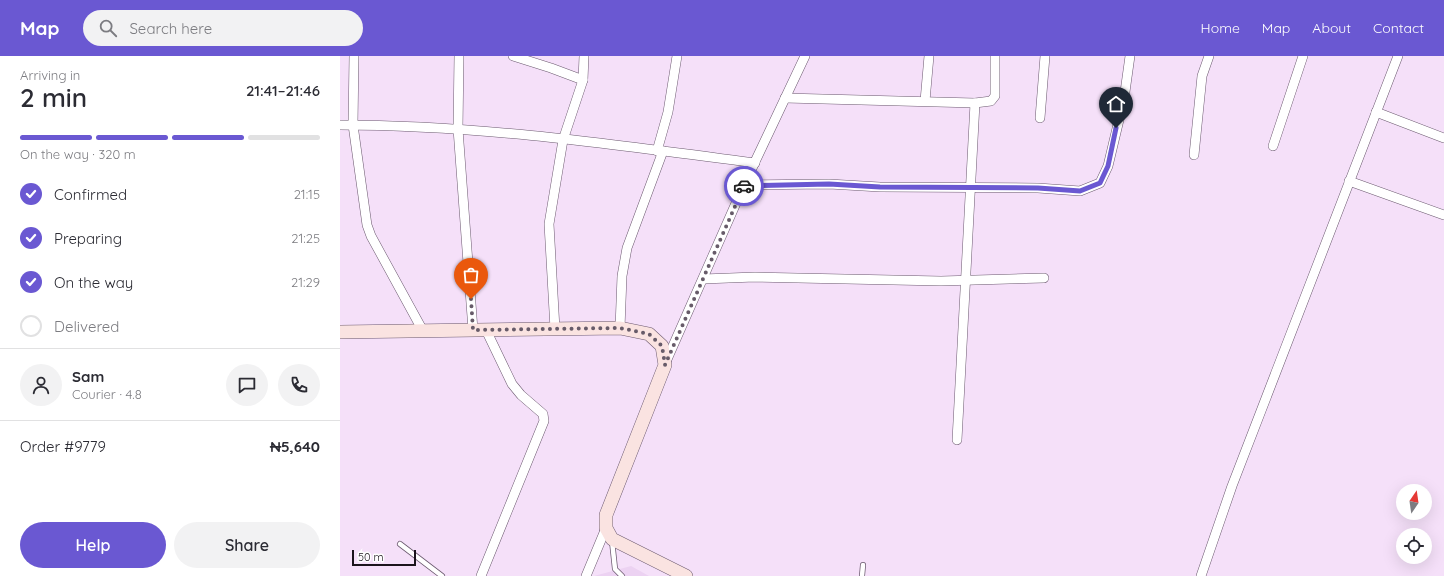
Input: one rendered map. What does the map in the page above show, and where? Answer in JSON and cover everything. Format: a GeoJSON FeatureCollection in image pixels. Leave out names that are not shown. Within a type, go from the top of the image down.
{"type":"FeatureCollection","features":[{"type":"Feature","properties":{"kind":"street"},"geometry":{"type":"LineString","coordinates":[[354,56],[353,125],[367,225],[371,236],[423,331]]}},
{"type":"Feature","properties":{"kind":"street"},"geometry":{"type":"LineString","coordinates":[[459,56],[458,129],[473,330]]}},
{"type":"Feature","properties":{"kind":"street"},"geometry":{"type":"LineString","coordinates":[[513,56],[583,80]]}},
{"type":"Feature","properties":{"kind":"street"},"geometry":{"type":"LineString","coordinates":[[555,329],[549,224],[563,140],[583,80],[584,56]]}},
{"type":"Feature","properties":{"kind":"street"},"geometry":{"type":"LineString","coordinates":[[620,328],[622,276],[627,248],[660,151],[677,56]]}},
{"type":"Feature","properties":{"kind":"street"},"geometry":{"type":"LineString","coordinates":[[586,576],[609,534],[606,515],[665,365],[744,185],[805,56]]}},
{"type":"Feature","properties":{"kind":"street"},"geometry":{"type":"LineString","coordinates":[[925,101],[929,56]]}},
{"type":"Feature","properties":{"kind":"street"},"geometry":{"type":"LineString","coordinates":[[786,98],[975,103],[991,100],[995,96],[995,56]]}},
{"type":"Feature","properties":{"kind":"street"},"geometry":{"type":"LineString","coordinates":[[1040,118],[1044,56]]}},
{"type":"Feature","properties":{"kind":"street"},"geometry":{"type":"LineString","coordinates":[[744,185],[829,184],[880,187],[1038,188],[1080,191],[1100,183],[1108,166],[1124,99],[1130,56]]}},
{"type":"Feature","properties":{"kind":"street"},"geometry":{"type":"LineString","coordinates":[[1194,155],[1202,76],[1209,56]]}},
{"type":"Feature","properties":{"kind":"street"},"geometry":{"type":"LineString","coordinates":[[1273,146],[1303,56]]}},
{"type":"Feature","properties":{"kind":"street"},"geometry":{"type":"LineString","coordinates":[[1201,576],[1232,486],[1398,56]]}},
{"type":"Feature","properties":{"kind":"street"},"geometry":{"type":"LineString","coordinates":[[957,440],[967,280],[975,103]]}},
{"type":"Feature","properties":{"kind":"street"},"geometry":{"type":"LineString","coordinates":[[1376,112],[1444,138]]}},
{"type":"Feature","properties":{"kind":"street"},"geometry":{"type":"LineString","coordinates":[[340,125],[458,129],[660,151],[755,164]]}},
{"type":"Feature","properties":{"kind":"street"},"geometry":{"type":"LineString","coordinates":[[1349,180],[1444,215]]}},
{"type":"Feature","properties":{"kind":"street"},"geometry":{"type":"LineString","coordinates":[[703,279],[754,277],[967,280],[1044,278]]}},
{"type":"Feature","properties":{"kind":"street"},"geometry":{"type":"LineString","coordinates":[[340,332],[620,328],[649,334],[662,346],[665,365]]}},
{"type":"Feature","properties":{"kind":"street"},"geometry":{"type":"LineString","coordinates":[[481,576],[544,421],[543,414],[521,395],[512,384],[486,330]]}},
{"type":"Feature","properties":{"kind":"street"},"geometry":{"type":"LineString","coordinates":[[609,534],[686,576]]}},
{"type":"Feature","properties":{"kind":"lane"},"geometry":{"type":"LineString","coordinates":[[609,534],[615,569],[622,576]]}},
{"type":"Feature","properties":{"kind":"lane"},"geometry":{"type":"LineString","coordinates":[[400,544],[442,576]]}},
{"type":"Feature","properties":{"kind":"lane"},"geometry":{"type":"LineString","coordinates":[[862,576],[864,565]]}},
{"type":"Feature","properties":{"kind":"shaded area"},"geometry":{"type":"Polygon","coordinates":[[[631,566],[649,576],[594,576],[631,566]]]}},
{"type":"Feature","properties":{"kind":"way so far"},"geometry":{"type":"LineString","coordinates":[[471,299],[473,330],[620,328],[649,334],[662,346],[665,365],[744,186]]}},
{"type":"Feature","properties":{"kind":"route"},"geometry":{"type":"LineString","coordinates":[[744,186],[829,184],[880,187],[1038,188],[1080,191],[1100,183],[1108,166],[1116,128]]}}]}
